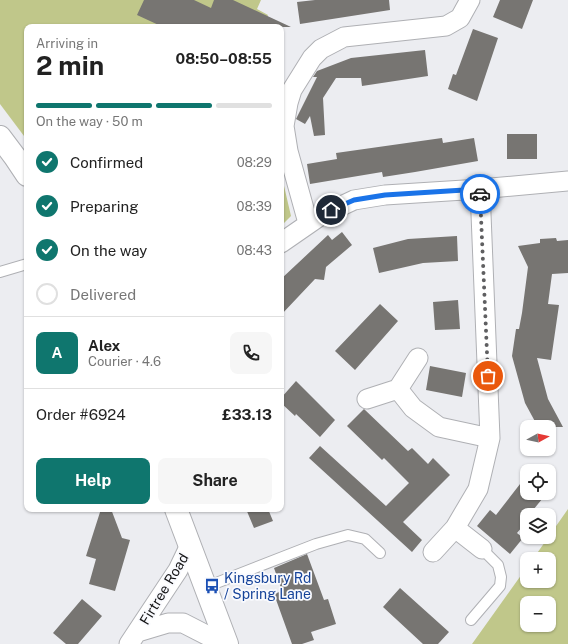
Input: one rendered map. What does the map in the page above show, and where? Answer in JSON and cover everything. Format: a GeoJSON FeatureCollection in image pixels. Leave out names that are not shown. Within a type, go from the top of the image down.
{"type":"FeatureCollection","features":[{"type":"Feature","properties":{"kind":"street"},"geometry":{"type":"LineString","coordinates":[[308,223],[284,151],[284,126],[288,103],[301,75],[312,58],[321,49],[344,37],[446,26],[460,18],[470,0]]}},
{"type":"Feature","properties":{"kind":"street"},"geometry":{"type":"LineString","coordinates":[[0,137],[24,170]]}},
{"type":"Feature","properties":{"kind":"street"},"geometry":{"type":"LineString","coordinates":[[284,241],[320,216],[354,200],[385,195],[480,189],[568,181]]}},
{"type":"Feature","properties":{"kind":"street"},"geometry":{"type":"LineString","coordinates":[[433,552],[455,528],[478,489],[490,438],[480,189]]}},
{"type":"Feature","properties":{"kind":"street"},"geometry":{"type":"LineString","coordinates":[[367,399],[398,389],[418,358]]}},
{"type":"Feature","properties":{"kind":"street"},"geometry":{"type":"LineString","coordinates":[[398,389],[413,408],[439,427],[490,438]]}},
{"type":"Feature","properties":{"kind":"street"},"geometry":{"type":"LineString","coordinates":[[177,512],[227,644]]}},
{"type":"Feature","properties":{"kind":"street"},"geometry":{"type":"LineString","coordinates":[[455,528],[482,549]]}},
{"type":"Feature","properties":{"kind":"street","name":"Firtree Road"},"geometry":{"type":"LineString","coordinates":[[134,638],[178,570],[190,545]]}},
{"type":"Feature","properties":{"kind":"street","name":"Firtree Road"},"geometry":{"type":"LineString","coordinates":[[134,638],[168,623],[183,623],[224,644]]}},
{"type":"Feature","properties":{"kind":"lane"},"geometry":{"type":"LineString","coordinates":[[0,272],[24,265]]}},
{"type":"Feature","properties":{"kind":"lane"},"geometry":{"type":"LineString","coordinates":[[206,587],[316,544],[348,535],[366,539],[380,553]]}},
{"type":"Feature","properties":{"kind":"lane"},"geometry":{"type":"LineString","coordinates":[[471,620],[500,586],[501,577],[498,565],[482,549]]}},
{"type":"Feature","properties":{"kind":"green space"},"geometry":{"type":"Polygon","coordinates":[[[0,0],[261,0],[257,9],[268,15],[264,24],[24,24],[24,136],[0,104],[0,0]]]}},
{"type":"Feature","properties":{"kind":"green space"},"geometry":{"type":"Polygon","coordinates":[[[284,186],[291,216],[284,223],[284,186]]]}},
{"type":"Feature","properties":{"kind":"green space"},"geometry":{"type":"Polygon","coordinates":[[[568,509],[568,644],[472,644],[520,577],[520,588],[556,588],[556,552],[538,552],[544,544],[556,544],[556,526],[568,509]]]}},
{"type":"Feature","properties":{"kind":"building"},"geometry":{"type":"Polygon","coordinates":[[[144,0],[194,0],[211,8],[214,0],[233,0],[291,27],[284,27],[284,24],[156,24],[137,15],[144,0]]]}},
{"type":"Feature","properties":{"kind":"building"},"geometry":{"type":"Polygon","coordinates":[[[315,0],[389,0],[390,10],[300,24],[297,2],[315,0]]]}},
{"type":"Feature","properties":{"kind":"building"},"geometry":{"type":"Polygon","coordinates":[[[500,0],[533,0],[522,29],[493,17],[500,0]]]}},
{"type":"Feature","properties":{"kind":"building"},"geometry":{"type":"Polygon","coordinates":[[[473,29],[498,38],[477,101],[448,89],[453,74],[456,75],[473,29]]]}},
{"type":"Feature","properties":{"kind":"building"},"geometry":{"type":"Polygon","coordinates":[[[425,50],[428,76],[362,86],[361,78],[336,78],[323,98],[325,135],[314,136],[310,116],[305,124],[296,119],[317,77],[313,77],[317,71],[351,58],[425,50]]]}},
{"type":"Feature","properties":{"kind":"building"},"geometry":{"type":"Polygon","coordinates":[[[507,134],[537,134],[537,159],[507,159],[507,134]]]}},
{"type":"Feature","properties":{"kind":"building"},"geometry":{"type":"Polygon","coordinates":[[[442,138],[443,143],[474,138],[478,161],[383,177],[382,172],[310,184],[307,164],[337,159],[336,153],[442,138]]]}},
{"type":"Feature","properties":{"kind":"building"},"geometry":{"type":"Polygon","coordinates":[[[342,232],[352,245],[326,267],[324,280],[315,279],[284,312],[284,276],[328,235],[332,240],[342,232]]]}},
{"type":"Feature","properties":{"kind":"building"},"geometry":{"type":"Polygon","coordinates":[[[457,236],[458,261],[423,263],[379,273],[373,248],[408,239],[457,236]]]}},
{"type":"Feature","properties":{"kind":"building"},"geometry":{"type":"Polygon","coordinates":[[[556,238],[557,241],[568,240],[568,273],[552,274],[548,304],[559,305],[551,360],[537,358],[548,399],[563,427],[556,427],[556,420],[534,420],[525,403],[512,356],[516,329],[519,329],[522,313],[528,267],[518,246],[540,243],[540,239],[556,238]]]}},
{"type":"Feature","properties":{"kind":"building"},"geometry":{"type":"Polygon","coordinates":[[[458,300],[460,329],[435,330],[433,302],[458,300]]]}},
{"type":"Feature","properties":{"kind":"building"},"geometry":{"type":"Polygon","coordinates":[[[380,304],[398,321],[355,370],[335,351],[380,304]]]}},
{"type":"Feature","properties":{"kind":"building"},"geometry":{"type":"Polygon","coordinates":[[[430,366],[466,373],[462,397],[426,390],[430,366]]]}},
{"type":"Feature","properties":{"kind":"building"},"geometry":{"type":"Polygon","coordinates":[[[296,381],[335,420],[320,437],[296,414],[295,416],[284,406],[284,395],[296,381]]]}},
{"type":"Feature","properties":{"kind":"building"},"geometry":{"type":"Polygon","coordinates":[[[364,409],[408,451],[412,448],[428,464],[433,458],[450,475],[403,522],[422,540],[412,552],[309,458],[320,446],[386,506],[409,483],[384,458],[382,460],[347,426],[364,409]]]}},
{"type":"Feature","properties":{"kind":"building"},"geometry":{"type":"Polygon","coordinates":[[[520,484],[520,500],[541,500],[535,508],[520,508],[520,529],[517,533],[520,536],[520,542],[510,554],[477,526],[490,510],[496,515],[520,484]]]}},
{"type":"Feature","properties":{"kind":"building"},"geometry":{"type":"Polygon","coordinates":[[[100,512],[112,512],[122,538],[130,540],[115,591],[89,584],[96,559],[86,556],[100,512]]]}},
{"type":"Feature","properties":{"kind":"building"},"geometry":{"type":"Polygon","coordinates":[[[247,512],[269,512],[273,521],[254,528],[247,512]]]}},
{"type":"Feature","properties":{"kind":"building"},"geometry":{"type":"Polygon","coordinates":[[[307,554],[324,600],[328,599],[336,624],[311,632],[314,640],[302,644],[292,644],[274,594],[282,591],[274,568],[307,554]]]}},
{"type":"Feature","properties":{"kind":"building"},"geometry":{"type":"Polygon","coordinates":[[[400,588],[449,632],[438,644],[423,644],[383,607],[400,588]]]}},
{"type":"Feature","properties":{"kind":"building"},"geometry":{"type":"Polygon","coordinates":[[[82,599],[102,616],[78,644],[66,644],[53,633],[82,599]]]}},
{"type":"Feature","properties":{"kind":"way so far"},"geometry":{"type":"LineString","coordinates":[[480,194],[488,376]]}},
{"type":"Feature","properties":{"kind":"place","name":"Kingsbury Rd / Spring Lane"},"geometry":{"type":"Point","coordinates":[212,586]}},
{"type":"Feature","properties":{"kind":"route"},"geometry":{"type":"LineString","coordinates":[[331,210],[354,200],[385,195],[480,189],[480,194]]}}]}
